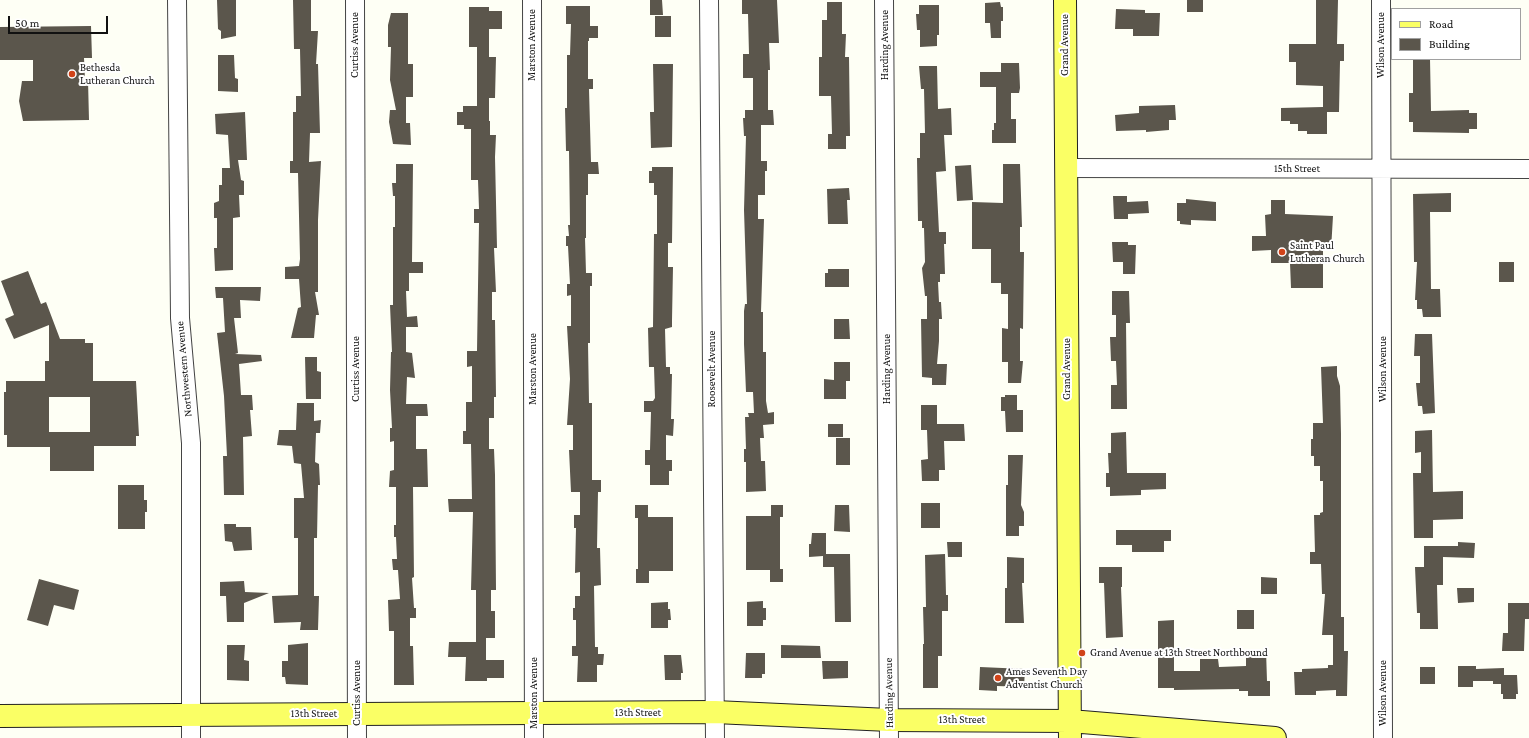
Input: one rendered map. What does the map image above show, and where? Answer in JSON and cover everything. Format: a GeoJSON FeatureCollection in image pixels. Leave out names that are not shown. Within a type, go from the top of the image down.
{"type":"FeatureCollection","features":[{"type":"Feature","properties":{"kind":"main road","name":"Grand Avenue"},"geometry":{"type":"LineString","coordinates":[[1065,0],[1070,730]]}},
{"type":"Feature","properties":{"kind":"main road","name":"13th Street"},"geometry":{"type":"LineString","coordinates":[[0,716],[714,712],[889,729],[1070,730],[1275,738]]}},
{"type":"Feature","properties":{"kind":"street","name":"Northwestern Avenue"},"geometry":{"type":"LineString","coordinates":[[176,0],[180,318],[191,443],[191,738]]}},
{"type":"Feature","properties":{"kind":"street","name":"Curtiss Avenue"},"geometry":{"type":"LineString","coordinates":[[355,0],[357,738]]}},
{"type":"Feature","properties":{"kind":"street","name":"Marston Avenue"},"geometry":{"type":"LineString","coordinates":[[532,0],[534,738]]}},
{"type":"Feature","properties":{"kind":"street","name":"Roosevelt Avenue"},"geometry":{"type":"LineString","coordinates":[[709,0],[715,738]]}},
{"type":"Feature","properties":{"kind":"street","name":"Harding Avenue"},"geometry":{"type":"LineString","coordinates":[[884,0],[889,729]]}},
{"type":"Feature","properties":{"kind":"street","name":"Wilson Avenue"},"geometry":{"type":"LineString","coordinates":[[1380,0],[1382,169],[1383,738]]}},
{"type":"Feature","properties":{"kind":"street","name":"15th Street"},"geometry":{"type":"LineString","coordinates":[[1066,168],[1529,169]]}},
{"type":"Feature","properties":{"kind":"building"},"geometry":{"type":"Polygon","coordinates":[[[217,0],[236,0],[236,36],[221,39],[221,31],[218,29],[217,0]]]}},
{"type":"Feature","properties":{"kind":"building"},"geometry":{"type":"Polygon","coordinates":[[[293,0],[311,0],[311,31],[318,31],[316,64],[318,64],[320,133],[310,133],[309,162],[321,161],[318,220],[318,292],[315,292],[319,315],[316,315],[314,338],[291,338],[298,308],[301,307],[299,279],[285,279],[285,267],[299,266],[300,259],[298,173],[290,173],[290,161],[293,161],[293,112],[296,112],[296,96],[301,96],[300,49],[294,49],[293,0]]]}},
{"type":"Feature","properties":{"kind":"building"},"geometry":{"type":"Polygon","coordinates":[[[650,0],[662,0],[663,15],[650,15],[650,0]]]}},
{"type":"Feature","properties":{"kind":"building"},"geometry":{"type":"Polygon","coordinates":[[[742,0],[777,0],[779,43],[769,43],[770,70],[768,70],[768,110],[773,110],[774,125],[761,125],[761,161],[767,161],[767,171],[765,171],[765,195],[758,195],[758,219],[764,219],[761,312],[763,312],[763,352],[766,352],[766,401],[768,413],[774,412],[774,424],[763,425],[764,438],[760,438],[761,461],[765,461],[766,491],[746,492],[746,462],[744,462],[744,449],[746,449],[745,417],[749,417],[748,413],[754,413],[753,392],[746,392],[744,344],[744,311],[745,304],[747,304],[744,210],[746,136],[744,136],[743,118],[745,118],[745,110],[753,110],[753,78],[743,78],[743,54],[749,54],[748,14],[742,14],[742,0]]]}},
{"type":"Feature","properties":{"kind":"building"},"geometry":{"type":"Polygon","coordinates":[[[1187,0],[1203,0],[1203,12],[1187,12],[1187,0]]]}},
{"type":"Feature","properties":{"kind":"building"},"geometry":{"type":"Polygon","coordinates":[[[1316,0],[1338,0],[1337,44],[1344,44],[1344,61],[1340,61],[1339,112],[1327,112],[1327,134],[1307,134],[1307,131],[1298,131],[1298,124],[1290,124],[1290,121],[1281,121],[1281,108],[1323,107],[1323,86],[1296,85],[1296,62],[1289,62],[1289,44],[1316,44],[1316,0]]]}},
{"type":"Feature","properties":{"kind":"building"},"geometry":{"type":"Polygon","coordinates":[[[827,2],[842,2],[842,34],[846,34],[845,57],[849,57],[850,136],[846,136],[846,149],[828,149],[828,134],[832,134],[831,96],[819,96],[819,57],[822,57],[822,20],[827,20],[827,2]]]}},
{"type":"Feature","properties":{"kind":"building"},"geometry":{"type":"Polygon","coordinates":[[[1000,2],[1001,7],[1003,7],[1001,38],[991,38],[990,23],[985,23],[985,3],[1000,2]]]}},
{"type":"Feature","properties":{"kind":"building"},"geometry":{"type":"Polygon","coordinates":[[[919,5],[939,5],[939,35],[937,35],[937,46],[920,47],[920,30],[917,30],[916,14],[919,14],[919,5]]]}},
{"type":"Feature","properties":{"kind":"building"},"geometry":{"type":"Polygon","coordinates":[[[566,6],[590,6],[590,26],[598,26],[598,38],[589,38],[588,41],[588,79],[593,79],[593,89],[589,89],[591,162],[598,162],[599,174],[588,174],[585,238],[586,273],[592,273],[592,286],[590,286],[590,343],[588,343],[589,403],[592,403],[592,480],[601,480],[601,492],[598,492],[597,548],[600,548],[601,585],[594,586],[595,647],[598,647],[598,654],[604,654],[603,665],[597,665],[597,682],[577,682],[578,656],[572,656],[572,646],[576,646],[576,620],[573,620],[573,608],[575,608],[575,596],[580,596],[580,572],[575,573],[576,528],[574,528],[574,515],[580,515],[580,492],[571,492],[569,450],[573,450],[573,425],[567,425],[570,379],[567,326],[571,326],[571,295],[567,296],[567,284],[570,284],[566,236],[569,236],[568,225],[570,225],[569,151],[566,151],[565,108],[567,108],[567,55],[570,55],[571,24],[566,24],[566,6]]]}},
{"type":"Feature","properties":{"kind":"building"},"geometry":{"type":"Polygon","coordinates":[[[469,7],[489,7],[489,11],[502,11],[502,29],[489,29],[489,57],[496,57],[495,98],[489,98],[490,135],[496,135],[497,248],[494,248],[496,292],[492,292],[492,320],[495,320],[496,397],[494,397],[494,418],[489,418],[489,449],[494,449],[496,590],[491,590],[491,611],[495,611],[495,638],[486,638],[486,660],[504,660],[504,678],[487,678],[487,681],[465,681],[466,657],[448,657],[449,642],[476,642],[476,590],[471,590],[473,512],[449,512],[448,499],[472,499],[471,444],[463,444],[463,431],[466,431],[466,402],[472,402],[472,366],[467,367],[467,351],[477,351],[479,223],[474,223],[474,209],[479,209],[478,180],[471,180],[471,129],[464,129],[464,125],[457,125],[457,112],[463,112],[463,106],[477,106],[477,47],[469,47],[469,7]]]}},
{"type":"Feature","properties":{"kind":"building"},"geometry":{"type":"Polygon","coordinates":[[[1116,9],[1145,10],[1145,13],[1160,13],[1159,36],[1133,36],[1133,29],[1115,29],[1116,9]]]}},
{"type":"Feature","properties":{"kind":"building"},"geometry":{"type":"Polygon","coordinates":[[[391,13],[408,13],[408,64],[413,64],[413,97],[406,97],[406,123],[410,123],[411,145],[393,144],[389,122],[390,110],[396,110],[390,80],[391,47],[388,47],[388,25],[391,13]]]}},
{"type":"Feature","properties":{"kind":"building"},"geometry":{"type":"Polygon","coordinates":[[[655,16],[671,16],[671,37],[655,37],[655,16]]]}},
{"type":"Feature","properties":{"kind":"building"},"geometry":{"type":"Polygon","coordinates":[[[91,26],[92,58],[84,58],[85,80],[88,80],[89,120],[23,121],[19,101],[22,81],[33,81],[33,60],[0,60],[0,27],[91,26]]]}},
{"type":"Feature","properties":{"kind":"building"},"geometry":{"type":"Polygon","coordinates":[[[218,55],[234,55],[235,78],[238,79],[238,92],[218,91],[218,55]]]}},
{"type":"Feature","properties":{"kind":"building"},"geometry":{"type":"Polygon","coordinates":[[[1413,60],[1430,60],[1431,111],[1469,110],[1469,113],[1477,113],[1477,129],[1469,129],[1469,133],[1413,132],[1413,122],[1409,122],[1409,93],[1413,93],[1413,60]]]}},
{"type":"Feature","properties":{"kind":"building"},"geometry":{"type":"Polygon","coordinates":[[[1001,63],[1019,63],[1019,93],[1011,93],[1011,119],[1016,119],[1016,143],[992,143],[992,130],[994,130],[994,123],[996,123],[996,87],[980,87],[980,72],[1001,72],[1001,63]]]}},
{"type":"Feature","properties":{"kind":"building"},"geometry":{"type":"Polygon","coordinates":[[[653,64],[673,64],[672,147],[651,148],[650,112],[654,112],[653,64]]]}},
{"type":"Feature","properties":{"kind":"building"},"geometry":{"type":"Polygon","coordinates":[[[919,66],[937,66],[938,109],[951,108],[952,135],[944,135],[946,171],[936,172],[939,232],[946,232],[946,244],[944,244],[945,274],[940,274],[940,282],[938,282],[942,319],[939,319],[937,364],[947,364],[946,385],[932,385],[932,378],[922,377],[921,319],[927,319],[927,296],[925,296],[922,268],[925,262],[924,228],[922,228],[922,221],[918,221],[917,158],[920,158],[920,133],[925,133],[924,89],[921,89],[919,66]]]}},
{"type":"Feature","properties":{"kind":"building"},"geometry":{"type":"Polygon","coordinates":[[[1175,105],[1176,120],[1169,120],[1169,130],[1146,132],[1146,130],[1116,131],[1115,115],[1139,113],[1139,106],[1175,105]]]}},
{"type":"Feature","properties":{"kind":"building"},"geometry":{"type":"Polygon","coordinates":[[[245,112],[247,160],[238,160],[241,180],[244,181],[244,195],[239,195],[240,217],[233,218],[233,270],[215,271],[214,248],[217,248],[217,218],[214,218],[214,203],[219,201],[219,185],[222,185],[222,168],[230,168],[228,135],[216,134],[215,114],[245,112]]]}},
{"type":"Feature","properties":{"kind":"building"},"geometry":{"type":"Polygon","coordinates":[[[396,164],[413,164],[412,262],[423,262],[423,273],[409,273],[409,291],[406,291],[407,317],[417,316],[418,327],[406,327],[406,352],[412,353],[415,378],[407,377],[406,404],[427,404],[428,416],[416,416],[416,449],[427,449],[428,487],[413,487],[414,577],[412,578],[416,618],[410,618],[410,646],[413,646],[414,685],[394,685],[394,631],[389,631],[388,600],[400,599],[398,570],[393,570],[392,559],[397,559],[396,537],[394,537],[394,525],[396,525],[396,487],[389,487],[390,471],[394,470],[394,441],[390,442],[390,428],[392,428],[390,390],[392,352],[390,305],[393,305],[393,227],[395,227],[395,196],[393,196],[392,183],[396,183],[396,164]]]}},
{"type":"Feature","properties":{"kind":"building"},"geometry":{"type":"Polygon","coordinates":[[[1003,164],[1020,164],[1022,227],[1020,227],[1020,252],[1024,252],[1023,329],[1020,328],[1020,361],[1023,361],[1021,383],[1008,383],[1008,362],[1002,362],[1002,328],[1008,329],[1008,294],[1001,294],[1001,283],[991,283],[991,249],[972,249],[972,202],[1003,203],[1003,164]]]}},
{"type":"Feature","properties":{"kind":"building"},"geometry":{"type":"Polygon","coordinates":[[[971,165],[973,200],[957,201],[955,166],[971,165]]]}},
{"type":"Feature","properties":{"kind":"building"},"geometry":{"type":"Polygon","coordinates":[[[652,167],[673,167],[672,243],[668,243],[668,267],[673,267],[672,327],[665,329],[666,367],[670,367],[670,374],[672,374],[671,419],[674,419],[673,436],[666,435],[666,460],[672,460],[672,471],[669,471],[669,485],[650,485],[650,465],[645,465],[645,450],[650,450],[651,412],[644,412],[644,401],[653,401],[655,398],[654,367],[649,367],[648,328],[653,327],[654,234],[657,234],[657,195],[654,195],[654,183],[649,183],[649,171],[652,171],[652,167]]]}},
{"type":"Feature","properties":{"kind":"building"},"geometry":{"type":"Polygon","coordinates":[[[849,188],[850,200],[847,200],[848,224],[828,224],[827,189],[849,188]]]}},
{"type":"Feature","properties":{"kind":"building"},"geometry":{"type":"Polygon","coordinates":[[[1451,193],[1451,212],[1430,212],[1431,289],[1440,289],[1441,317],[1423,317],[1422,309],[1417,309],[1417,300],[1415,300],[1417,262],[1414,262],[1413,194],[1451,193]]]}},
{"type":"Feature","properties":{"kind":"building"},"geometry":{"type":"Polygon","coordinates":[[[1113,196],[1127,196],[1127,202],[1148,201],[1149,213],[1128,214],[1128,219],[1114,219],[1113,196]]]}},
{"type":"Feature","properties":{"kind":"building"},"geometry":{"type":"Polygon","coordinates":[[[1186,199],[1216,202],[1216,221],[1191,220],[1191,225],[1180,224],[1180,221],[1177,221],[1177,203],[1186,203],[1186,199]]]}},
{"type":"Feature","properties":{"kind":"building"},"geometry":{"type":"Polygon","coordinates":[[[1271,200],[1285,200],[1285,214],[1333,216],[1331,250],[1323,250],[1323,288],[1291,288],[1290,263],[1271,263],[1271,250],[1252,251],[1252,236],[1266,236],[1265,215],[1271,214],[1271,200]]]}},
{"type":"Feature","properties":{"kind":"building"},"geometry":{"type":"Polygon","coordinates":[[[1112,242],[1128,242],[1128,245],[1136,245],[1135,274],[1123,274],[1123,262],[1113,262],[1112,242]]]}},
{"type":"Feature","properties":{"kind":"building"},"geometry":{"type":"Polygon","coordinates":[[[1499,262],[1514,262],[1514,282],[1499,282],[1499,262]]]}},
{"type":"Feature","properties":{"kind":"building"},"geometry":{"type":"Polygon","coordinates":[[[828,269],[849,269],[849,287],[825,287],[825,273],[828,273],[828,269]]]}},
{"type":"Feature","properties":{"kind":"building"},"geometry":{"type":"Polygon","coordinates":[[[28,271],[41,304],[46,302],[60,339],[85,339],[85,343],[93,343],[93,381],[136,381],[139,436],[136,436],[136,446],[94,446],[94,471],[50,471],[50,447],[7,447],[7,435],[4,435],[4,392],[6,392],[6,381],[45,381],[45,361],[49,361],[49,325],[14,339],[5,319],[14,315],[1,281],[28,271]],[[49,397],[49,432],[90,432],[90,397],[49,397]]]}},
{"type":"Feature","properties":{"kind":"building"},"geometry":{"type":"Polygon","coordinates":[[[215,287],[261,287],[260,301],[240,300],[241,318],[234,318],[238,353],[235,354],[261,355],[262,361],[239,364],[241,395],[252,395],[253,410],[250,410],[252,436],[243,437],[244,495],[224,495],[223,456],[227,456],[224,396],[217,333],[225,332],[223,298],[216,298],[215,287]]]}},
{"type":"Feature","properties":{"kind":"building"},"geometry":{"type":"Polygon","coordinates":[[[1112,291],[1129,291],[1130,323],[1126,323],[1127,409],[1111,409],[1111,385],[1117,385],[1116,361],[1111,361],[1110,337],[1116,337],[1116,315],[1112,315],[1112,291]]]}},
{"type":"Feature","properties":{"kind":"building"},"geometry":{"type":"Polygon","coordinates":[[[834,319],[849,319],[850,339],[834,339],[834,319]]]}},
{"type":"Feature","properties":{"kind":"building"},"geometry":{"type":"Polygon","coordinates":[[[1415,334],[1432,334],[1435,413],[1423,414],[1422,406],[1418,406],[1416,383],[1420,383],[1420,356],[1414,356],[1415,334]]]}},
{"type":"Feature","properties":{"kind":"building"},"geometry":{"type":"Polygon","coordinates":[[[305,357],[317,357],[317,371],[321,372],[321,399],[306,399],[305,357]]]}},
{"type":"Feature","properties":{"kind":"building"},"geometry":{"type":"Polygon","coordinates":[[[834,362],[850,362],[850,381],[846,381],[846,399],[824,399],[824,379],[834,380],[834,362]]]}},
{"type":"Feature","properties":{"kind":"building"},"geometry":{"type":"Polygon","coordinates":[[[1337,366],[1337,376],[1340,386],[1341,434],[1341,617],[1344,617],[1344,651],[1348,651],[1347,696],[1336,696],[1336,690],[1316,691],[1316,695],[1295,695],[1294,672],[1302,672],[1302,669],[1328,668],[1328,665],[1333,665],[1333,635],[1322,635],[1325,594],[1322,594],[1321,564],[1310,564],[1310,552],[1315,552],[1314,515],[1320,515],[1320,513],[1323,512],[1323,481],[1320,481],[1320,466],[1314,466],[1314,456],[1311,456],[1311,439],[1313,439],[1313,423],[1323,423],[1321,367],[1337,366]]]}},
{"type":"Feature","properties":{"kind":"building"},"geometry":{"type":"Polygon","coordinates":[[[1005,395],[1017,395],[1017,410],[1023,410],[1023,432],[1006,432],[1005,411],[1001,411],[1001,397],[1005,397],[1005,395]]]}},
{"type":"Feature","properties":{"kind":"building"},"geometry":{"type":"Polygon","coordinates":[[[297,403],[314,403],[314,421],[321,420],[320,433],[316,433],[315,462],[319,464],[320,485],[318,485],[317,538],[314,538],[314,596],[319,596],[318,630],[300,630],[301,622],[274,623],[272,596],[298,595],[298,538],[294,538],[294,498],[304,498],[301,464],[294,463],[292,446],[277,445],[279,430],[296,430],[297,403]]]}},
{"type":"Feature","properties":{"kind":"building"},"geometry":{"type":"Polygon","coordinates":[[[921,405],[937,405],[937,424],[964,424],[965,441],[944,441],[945,470],[939,470],[939,481],[922,481],[921,460],[928,459],[927,430],[921,430],[921,405]]]}},
{"type":"Feature","properties":{"kind":"building"},"geometry":{"type":"Polygon","coordinates":[[[828,424],[843,424],[843,437],[828,437],[828,424]]]}},
{"type":"Feature","properties":{"kind":"building"},"geometry":{"type":"Polygon","coordinates":[[[1432,430],[1433,492],[1463,491],[1463,519],[1433,520],[1433,538],[1414,538],[1413,473],[1421,473],[1421,452],[1415,453],[1415,431],[1432,430]]]}},
{"type":"Feature","properties":{"kind":"building"},"geometry":{"type":"Polygon","coordinates":[[[1126,432],[1127,473],[1166,473],[1166,489],[1141,490],[1141,495],[1110,496],[1110,487],[1106,487],[1106,473],[1109,473],[1108,453],[1111,453],[1111,433],[1126,432]]]}},
{"type":"Feature","properties":{"kind":"building"},"geometry":{"type":"Polygon","coordinates":[[[836,438],[850,438],[850,465],[836,465],[836,438]]]}},
{"type":"Feature","properties":{"kind":"building"},"geometry":{"type":"Polygon","coordinates":[[[1008,455],[1023,455],[1021,505],[1024,512],[1024,526],[1019,526],[1019,536],[1006,536],[1006,485],[1008,485],[1008,455]]]}},
{"type":"Feature","properties":{"kind":"building"},"geometry":{"type":"Polygon","coordinates":[[[118,485],[144,485],[144,500],[147,500],[145,529],[118,529],[118,485]]]}},
{"type":"Feature","properties":{"kind":"building"},"geometry":{"type":"Polygon","coordinates":[[[921,503],[940,503],[940,528],[921,528],[921,503]]]}},
{"type":"Feature","properties":{"kind":"building"},"geometry":{"type":"Polygon","coordinates":[[[635,505],[648,505],[648,517],[673,517],[673,571],[649,571],[649,583],[636,583],[636,569],[638,569],[638,518],[635,518],[635,505]]]}},
{"type":"Feature","properties":{"kind":"building"},"geometry":{"type":"Polygon","coordinates":[[[771,505],[783,505],[783,517],[780,517],[780,569],[783,569],[783,582],[770,582],[770,570],[746,570],[746,516],[771,516],[771,505]]]}},
{"type":"Feature","properties":{"kind":"building"},"geometry":{"type":"Polygon","coordinates":[[[835,505],[849,505],[850,532],[834,531],[835,505]]]}},
{"type":"Feature","properties":{"kind":"building"},"geometry":{"type":"Polygon","coordinates":[[[224,524],[236,524],[236,527],[251,527],[252,550],[234,551],[232,542],[225,541],[224,524]]]}},
{"type":"Feature","properties":{"kind":"building"},"geometry":{"type":"Polygon","coordinates":[[[1116,530],[1171,530],[1171,541],[1164,541],[1164,552],[1132,552],[1132,545],[1116,545],[1116,530]]]}},
{"type":"Feature","properties":{"kind":"building"},"geometry":{"type":"Polygon","coordinates":[[[812,533],[826,533],[826,554],[850,554],[851,622],[835,622],[834,567],[823,567],[823,556],[809,557],[809,544],[811,544],[812,533]]]}},
{"type":"Feature","properties":{"kind":"building"},"geometry":{"type":"Polygon","coordinates":[[[947,542],[962,542],[962,557],[948,557],[947,542]]]}},
{"type":"Feature","properties":{"kind":"building"},"geometry":{"type":"Polygon","coordinates":[[[1458,542],[1475,543],[1474,558],[1443,557],[1443,585],[1437,585],[1438,629],[1420,629],[1420,613],[1417,613],[1415,567],[1424,567],[1424,546],[1458,546],[1458,542]]]}},
{"type":"Feature","properties":{"kind":"building"},"geometry":{"type":"Polygon","coordinates":[[[945,554],[948,611],[942,611],[942,656],[938,656],[938,688],[923,688],[923,607],[926,607],[925,555],[945,554]]]}},
{"type":"Feature","properties":{"kind":"building"},"geometry":{"type":"Polygon","coordinates":[[[1007,557],[1024,558],[1024,583],[1022,583],[1024,623],[1005,623],[1007,557]]]}},
{"type":"Feature","properties":{"kind":"building"},"geometry":{"type":"Polygon","coordinates":[[[1099,567],[1122,567],[1121,587],[1123,637],[1106,638],[1104,583],[1099,583],[1099,567]]]}},
{"type":"Feature","properties":{"kind":"building"},"geometry":{"type":"Polygon","coordinates":[[[1261,577],[1277,578],[1277,594],[1261,594],[1261,577]]]}},
{"type":"Feature","properties":{"kind":"building"},"geometry":{"type":"Polygon","coordinates":[[[39,579],[79,590],[74,610],[54,605],[48,626],[27,620],[39,579]]]}},
{"type":"Feature","properties":{"kind":"building"},"geometry":{"type":"Polygon","coordinates":[[[244,581],[245,592],[269,593],[244,603],[244,622],[227,622],[226,596],[220,596],[220,582],[244,581]]]}},
{"type":"Feature","properties":{"kind":"building"},"geometry":{"type":"Polygon","coordinates":[[[1457,588],[1474,588],[1474,602],[1458,603],[1457,588]]]}},
{"type":"Feature","properties":{"kind":"building"},"geometry":{"type":"Polygon","coordinates":[[[763,601],[763,608],[766,608],[766,620],[763,620],[763,626],[747,626],[747,602],[763,601]]]}},
{"type":"Feature","properties":{"kind":"building"},"geometry":{"type":"Polygon","coordinates":[[[668,602],[671,620],[668,620],[668,628],[651,628],[651,603],[668,602]]]}},
{"type":"Feature","properties":{"kind":"building"},"geometry":{"type":"Polygon","coordinates":[[[1508,603],[1529,603],[1529,619],[1525,619],[1524,651],[1502,651],[1503,633],[1508,633],[1508,603]]]}},
{"type":"Feature","properties":{"kind":"building"},"geometry":{"type":"Polygon","coordinates":[[[1237,610],[1254,610],[1254,629],[1237,629],[1237,610]]]}},
{"type":"Feature","properties":{"kind":"building"},"geometry":{"type":"Polygon","coordinates":[[[1174,620],[1174,671],[1200,671],[1200,659],[1218,659],[1219,667],[1246,666],[1246,651],[1266,650],[1267,681],[1270,681],[1270,696],[1248,696],[1248,691],[1239,691],[1239,689],[1174,690],[1174,688],[1158,688],[1158,621],[1174,620]]]}},
{"type":"Feature","properties":{"kind":"building"},"geometry":{"type":"Polygon","coordinates":[[[308,643],[308,685],[286,684],[285,677],[282,677],[282,661],[288,661],[288,645],[308,643]]]}},
{"type":"Feature","properties":{"kind":"building"},"geometry":{"type":"Polygon","coordinates":[[[227,645],[245,645],[244,660],[249,661],[249,681],[227,680],[227,645]]]}},
{"type":"Feature","properties":{"kind":"building"},"geometry":{"type":"Polygon","coordinates":[[[781,645],[820,646],[821,658],[781,658],[781,645]]]}},
{"type":"Feature","properties":{"kind":"building"},"geometry":{"type":"Polygon","coordinates":[[[746,653],[765,653],[765,674],[762,674],[762,678],[745,678],[746,653]]]}},
{"type":"Feature","properties":{"kind":"building"},"geometry":{"type":"Polygon","coordinates":[[[664,655],[681,655],[683,673],[681,673],[681,680],[665,680],[664,655]]]}},
{"type":"Feature","properties":{"kind":"building"},"geometry":{"type":"Polygon","coordinates":[[[822,661],[848,661],[848,678],[823,679],[822,661]]]}},
{"type":"Feature","properties":{"kind":"building"},"geometry":{"type":"Polygon","coordinates":[[[1458,666],[1476,666],[1476,669],[1504,668],[1504,675],[1517,675],[1518,694],[1516,694],[1516,699],[1503,699],[1503,694],[1501,694],[1501,684],[1493,684],[1493,681],[1473,681],[1473,687],[1458,687],[1458,666]]]}},
{"type":"Feature","properties":{"kind":"building"},"geometry":{"type":"Polygon","coordinates":[[[980,667],[1025,669],[1024,687],[997,686],[997,691],[979,690],[980,667]]]}},
{"type":"Feature","properties":{"kind":"building"},"geometry":{"type":"Polygon","coordinates":[[[1420,667],[1435,667],[1435,684],[1420,684],[1420,667]]]}},
{"type":"Feature","properties":{"kind":"place","name":"Bethesda Lutheran Church"},"geometry":{"type":"Point","coordinates":[72,74]}},
{"type":"Feature","properties":{"kind":"place","name":"Saint Paul Lutheran Church"},"geometry":{"type":"Point","coordinates":[1282,252]}},
{"type":"Feature","properties":{"kind":"place","name":"Grand Avenue at 13th Street Northbound"},"geometry":{"type":"Point","coordinates":[1082,653]}},
{"type":"Feature","properties":{"kind":"place","name":"Ames Seventh Day Adventist Church"},"geometry":{"type":"Point","coordinates":[998,678]}}]}
